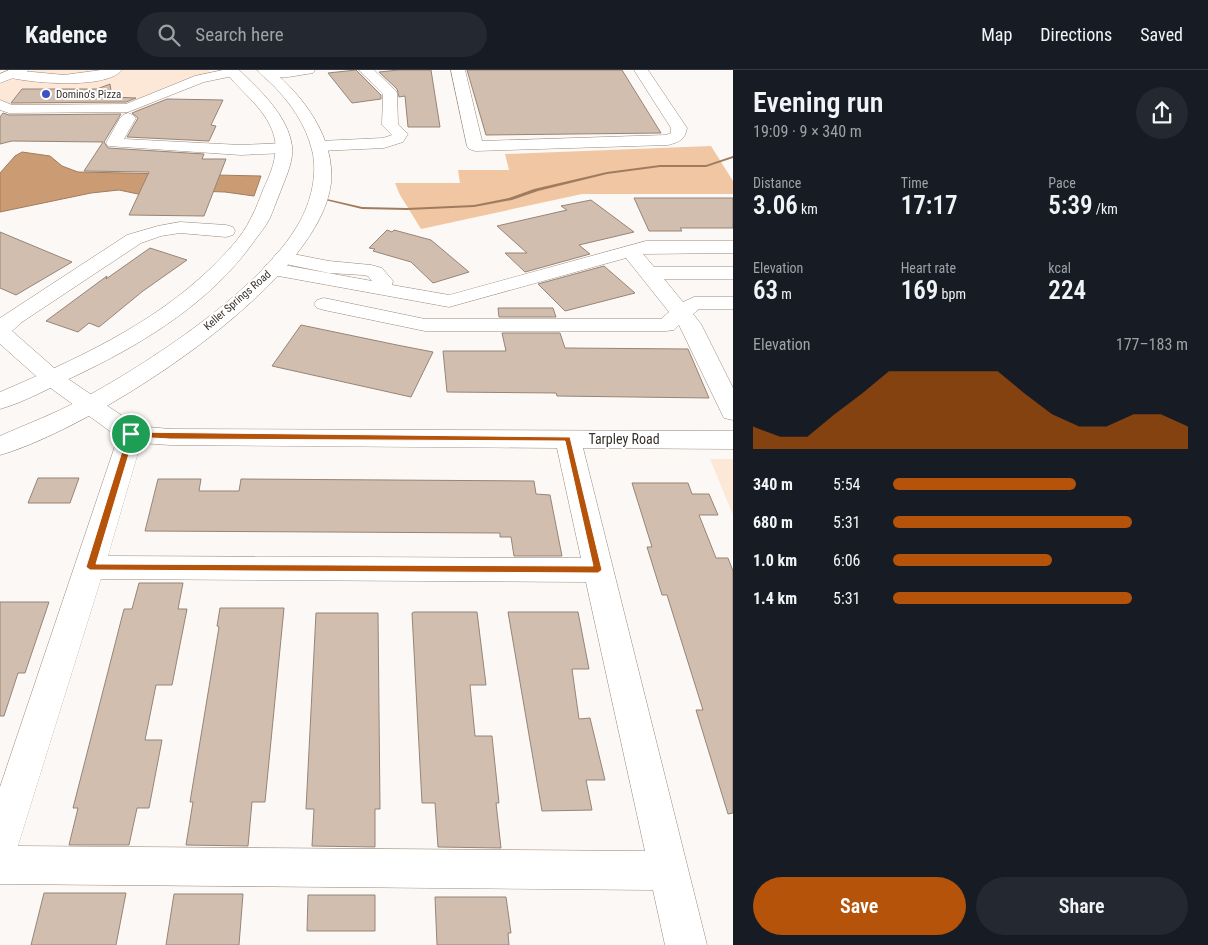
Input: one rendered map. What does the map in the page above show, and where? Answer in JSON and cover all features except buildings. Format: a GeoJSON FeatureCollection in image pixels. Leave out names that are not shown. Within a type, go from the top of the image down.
{"type":"FeatureCollection","features":[{"type":"Feature","properties":{"kind":"main road"},"geometry":{"type":"LineString","coordinates":[[47,80],[70,70]]}},
{"type":"Feature","properties":{"kind":"main road"},"geometry":{"type":"LineString","coordinates":[[15,73],[47,80],[80,80],[115,70]]}},
{"type":"Feature","properties":{"kind":"main road"},"geometry":{"type":"LineString","coordinates":[[267,72],[288,73],[308,70]]}},
{"type":"Feature","properties":{"kind":"main road"},"geometry":{"type":"LineString","coordinates":[[128,118],[114,143],[240,150],[384,143],[397,139],[400,134],[390,125],[390,93],[366,70]]}},
{"type":"Feature","properties":{"kind":"main road"},"geometry":{"type":"LineString","coordinates":[[458,70],[477,153],[668,140],[678,136],[679,128],[641,70]]}},
{"type":"Feature","properties":{"kind":"main road"},"geometry":{"type":"LineString","coordinates":[[0,118],[128,118],[154,114],[170,103],[172,95],[232,71],[259,100],[278,127],[284,148],[271,198],[240,251],[202,289],[162,318],[100,356],[53,379],[0,401]]}},
{"type":"Feature","properties":{"kind":"main road","name":"Keller Springs Road"},"geometry":{"type":"LineString","coordinates":[[0,446],[89,405],[177,350],[239,301],[278,264],[308,225],[322,184],[320,146],[307,119],[292,98],[267,72]]}},
{"type":"Feature","properties":{"kind":"main road"},"geometry":{"type":"LineString","coordinates":[[0,104],[9,109],[128,108],[200,79],[214,77]]}},
{"type":"Feature","properties":{"kind":"main road"},"geometry":{"type":"LineString","coordinates":[[0,843],[90,567],[131,434],[53,379],[0,331],[14,317],[134,239],[156,230],[184,227],[200,226],[226,231]]}},
{"type":"Feature","properties":{"kind":"main road"},"geometry":{"type":"LineString","coordinates":[[278,264],[382,289],[449,300],[646,247],[733,248]]}},
{"type":"Feature","properties":{"kind":"main road"},"geometry":{"type":"LineString","coordinates":[[630,251],[690,324],[733,412]]}},
{"type":"Feature","properties":{"kind":"main road"},"geometry":{"type":"LineString","coordinates":[[648,274],[733,273]]}},
{"type":"Feature","properties":{"kind":"main road"},"geometry":{"type":"LineString","coordinates":[[449,300],[465,325]]}},
{"type":"Feature","properties":{"kind":"main road"},"geometry":{"type":"LineString","coordinates":[[324,304],[425,325],[666,325],[694,303],[733,303]]}},
{"type":"Feature","properties":{"kind":"main road","name":"Tarpley Road"},"geometry":{"type":"LineString","coordinates":[[131,434],[170,437],[733,440]]}},
{"type":"Feature","properties":{"kind":"main road"},"geometry":{"type":"LineString","coordinates":[[568,438],[686,945]]}},
{"type":"Feature","properties":{"kind":"main road"},"geometry":{"type":"LineString","coordinates":[[90,567],[598,570]]}},
{"type":"Feature","properties":{"kind":"main road"},"geometry":{"type":"LineString","coordinates":[[0,865],[668,870]]}},
{"type":"Feature","properties":{"kind":"shaded area"},"geometry":{"type":"Polygon","coordinates":[[[35,70],[208,70],[216,77],[162,97],[140,111],[0,110],[0,84],[35,70]]]}},
{"type":"Feature","properties":{"kind":"shaded area"},"geometry":{"type":"Polygon","coordinates":[[[711,146],[733,181],[733,194],[582,194],[421,229],[400,195],[395,183],[460,183],[458,170],[509,170],[505,154],[711,146]]]}},
{"type":"Feature","properties":{"kind":"shaded area"},"geometry":{"type":"Polygon","coordinates":[[[22,152],[50,156],[62,166],[78,172],[261,176],[254,196],[197,191],[138,194],[119,190],[91,193],[0,212],[0,173],[15,156],[22,152]]]}},
{"type":"Feature","properties":{"kind":"shaded area"},"geometry":{"type":"Polygon","coordinates":[[[710,459],[733,459],[733,515],[710,459]]]}},
{"type":"Feature","properties":{"kind":"waterway"},"geometry":{"type":"LineString","coordinates":[[327,200],[362,208],[407,209],[474,206],[510,199],[536,190],[607,173],[660,166],[706,166],[733,157]]}},
{"type":"Feature","properties":{"kind":"place","name":"Domino's Pizza"},"geometry":{"type":"Point","coordinates":[46,94]}},
{"type":"Feature","properties":{"kind":"route"},"geometry":{"type":"LineString","coordinates":[[131,434],[170,437],[568,438],[598,570],[90,567],[131,434]]}}]}
